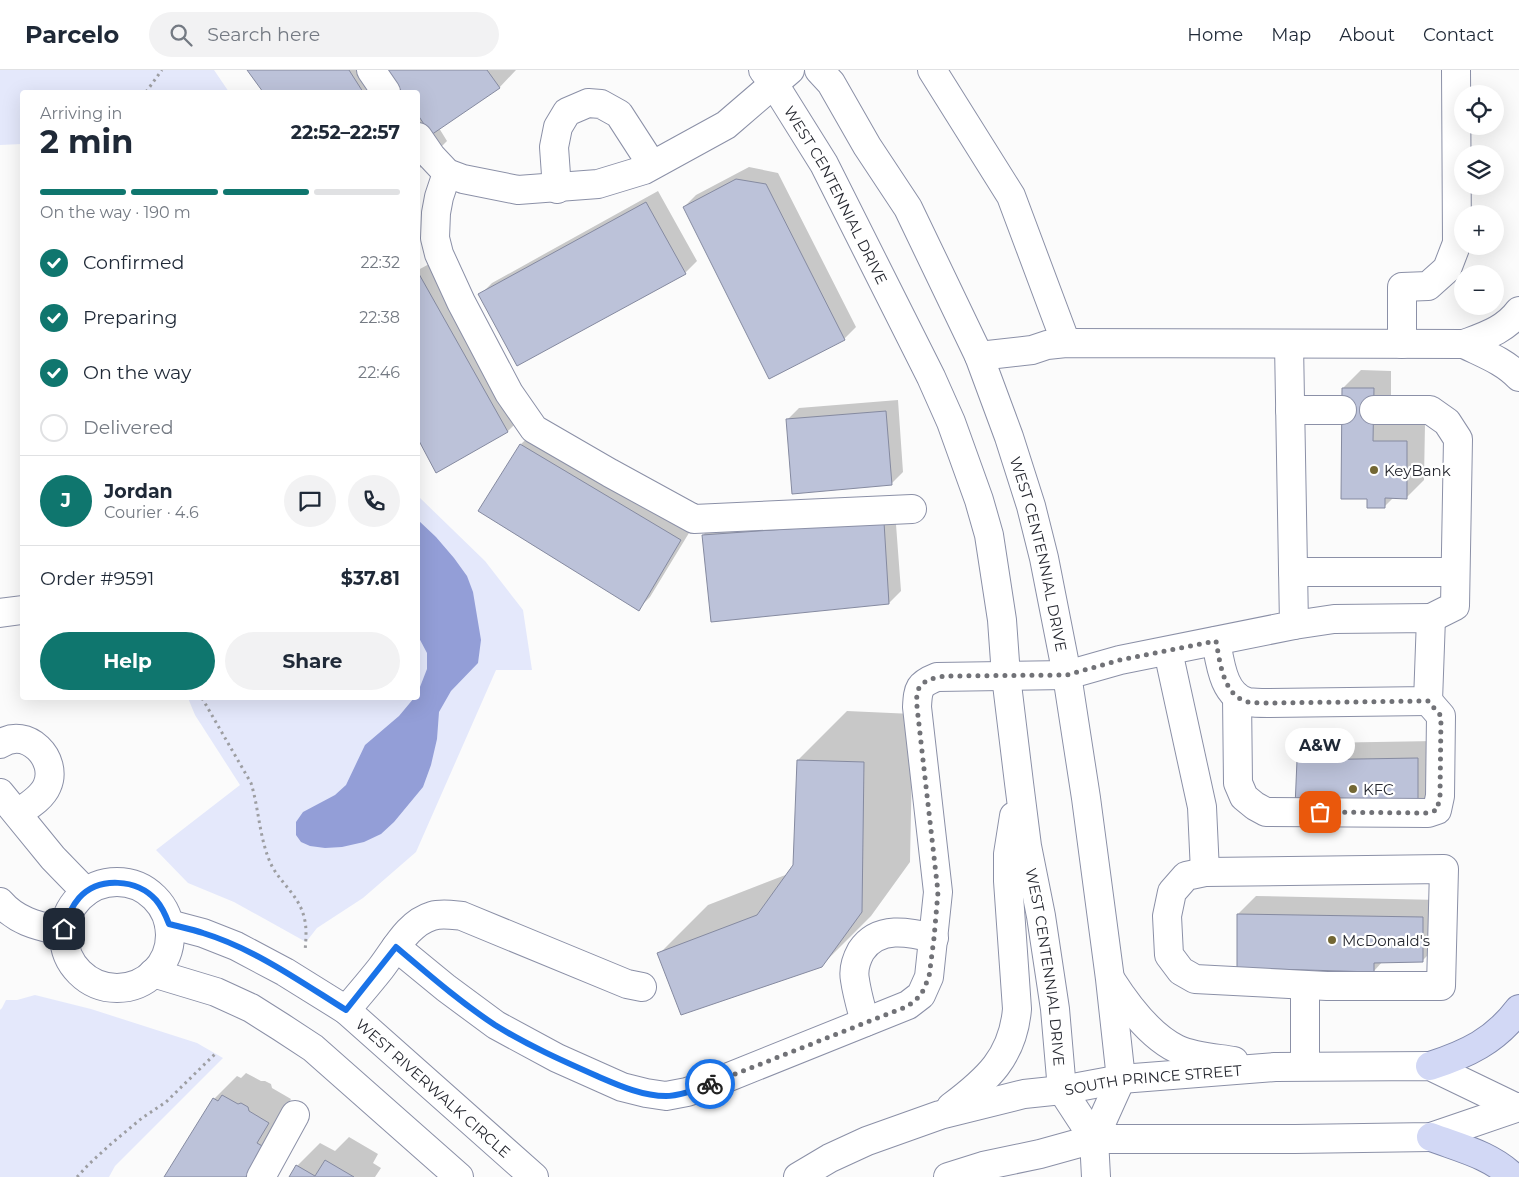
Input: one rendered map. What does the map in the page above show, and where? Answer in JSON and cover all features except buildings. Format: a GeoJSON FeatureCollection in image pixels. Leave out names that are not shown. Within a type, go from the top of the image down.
{"type":"FeatureCollection","features":[{"type":"Feature","properties":{"kind":"main road"},"geometry":{"type":"LineString","coordinates":[[1430,1066],[1460,1056],[1476,1048],[1503,1028],[1519,1010]]}},
{"type":"Feature","properties":{"kind":"main road"},"geometry":{"type":"LineString","coordinates":[[1431,1137],[1489,1158],[1500,1164],[1513,1177]]}},
{"type":"Feature","properties":{"kind":"street"},"geometry":{"type":"LineString","coordinates":[[371,70],[385,90]]}},
{"type":"Feature","properties":{"kind":"street","name":"WEST CENTENNIAL DRIVE"},"geometry":{"type":"LineString","coordinates":[[819,70],[831,83],[868,146],[908,208],[979,356],[1000,409],[1031,506],[1055,609],[1067,675],[1110,979],[1121,1079]]}},
{"type":"Feature","properties":{"kind":"street"},"geometry":{"type":"LineString","coordinates":[[932,70],[1011,196],[1066,343]]}},
{"type":"Feature","properties":{"kind":"street"},"geometry":{"type":"LineString","coordinates":[[1402,344],[1402,287],[1428,286],[1447,269],[1457,243],[1456,70]]}},
{"type":"Feature","properties":{"kind":"street"},"geometry":{"type":"LineString","coordinates":[[420,140],[431,156],[447,173],[463,179],[518,190],[598,184],[644,170],[726,125],[751,103],[776,75]]}},
{"type":"Feature","properties":{"kind":"street","name":"WEST CENTENNIAL DRIVE"},"geometry":{"type":"LineString","coordinates":[[776,75],[824,164],[931,377],[955,431],[979,500],[989,535],[1002,620],[1006,676],[1027,846],[1041,916],[1055,1009],[1062,1090],[1094,1139]]}},
{"type":"Feature","properties":{"kind":"street"},"geometry":{"type":"LineString","coordinates":[[557,188],[554,147],[558,127],[567,112],[588,103],[601,104],[619,114],[652,165]]}},
{"type":"Feature","properties":{"kind":"street"},"geometry":{"type":"LineString","coordinates":[[447,173],[436,212],[435,238],[439,254],[461,302],[509,393],[534,429],[694,519],[912,509]]}},
{"type":"Feature","properties":{"kind":"street"},"geometry":{"type":"LineString","coordinates":[[979,356],[1032,350],[1048,345],[1066,343],[1464,344],[1498,331],[1519,312]]}},
{"type":"Feature","properties":{"kind":"street"},"geometry":{"type":"LineString","coordinates":[[1289,344],[1294,625]]}},
{"type":"Feature","properties":{"kind":"street"},"geometry":{"type":"LineString","coordinates":[[1464,344],[1498,360],[1511,368],[1519,377]]}},
{"type":"Feature","properties":{"kind":"street"},"geometry":{"type":"LineString","coordinates":[[1290,410],[1342,410]]}},
{"type":"Feature","properties":{"kind":"street"},"geometry":{"type":"LineString","coordinates":[[396,947],[446,988],[496,1025],[557,1058],[622,1086],[646,1093],[666,1096],[688,1092],[908,1006],[921,995],[929,977],[938,892],[917,707],[918,690],[925,682],[937,677],[1067,675],[1120,660],[1294,625],[1334,619],[1431,618],[1455,606],[1458,440],[1447,422],[1430,410],[1374,410]]}},
{"type":"Feature","properties":{"kind":"street"},"geometry":{"type":"LineString","coordinates":[[1293,572],[1455,572]]}},
{"type":"Feature","properties":{"kind":"street"},"geometry":{"type":"LineString","coordinates":[[0,613],[20,610]]}},
{"type":"Feature","properties":{"kind":"street"},"geometry":{"type":"LineString","coordinates":[[1237,697],[1238,784],[1244,796],[1260,809],[1266,812],[1428,813],[1437,810],[1440,796],[1441,716],[1428,701],[1431,618]]}},
{"type":"Feature","properties":{"kind":"street"},"geometry":{"type":"LineString","coordinates":[[1216,641],[1222,670],[1228,687],[1237,697],[1248,702],[1428,701]]}},
{"type":"Feature","properties":{"kind":"street"},"geometry":{"type":"LineString","coordinates":[[1168,651],[1202,807],[1205,872]]}},
{"type":"Feature","properties":{"kind":"street"},"geometry":{"type":"LineString","coordinates":[[0,744],[13,739],[32,743],[43,753],[49,766],[47,786],[42,794],[18,813]]}},
{"type":"Feature","properties":{"kind":"street"},"geometry":{"type":"LineString","coordinates":[[940,1116],[990,1074],[1007,1049],[1016,1024],[1017,1009],[1008,881],[1008,854],[1019,783]]}},
{"type":"Feature","properties":{"kind":"street"},"geometry":{"type":"LineString","coordinates":[[0,793],[53,858],[86,892]]}},
{"type":"Feature","properties":{"kind":"street"},"geometry":{"type":"LineString","coordinates":[[1444,870],[1441,986],[1305,985],[1195,979],[1181,971],[1169,955],[1167,916],[1172,892],[1186,876],[1205,872],[1444,870]]}},
{"type":"Feature","properties":{"kind":"street"},"geometry":{"type":"LineString","coordinates":[[110,882],[127,883],[143,889],[156,900],[169,924],[168,950],[160,966],[147,978],[132,986],[115,988],[98,985],[83,976],[71,962],[65,946],[64,932],[69,912],[86,892],[93,887],[110,882]]}},
{"type":"Feature","properties":{"kind":"street"},"geometry":{"type":"LineString","coordinates":[[0,902],[9,912],[25,922],[64,932]]}},
{"type":"Feature","properties":{"kind":"street"},"geometry":{"type":"LineString","coordinates":[[346,1010],[408,932],[419,921],[431,916],[446,914],[462,916],[627,984],[642,987]]}},
{"type":"Feature","properties":{"kind":"street","name":"WEST RIVERWALK CIRCLE"},"geometry":{"type":"LineString","coordinates":[[169,924],[203,932],[236,946],[285,972],[346,1010],[534,1177]]}},
{"type":"Feature","properties":{"kind":"street"},"geometry":{"type":"LineString","coordinates":[[865,1022],[854,979],[856,960],[866,943],[883,933],[908,932],[934,938]]}},
{"type":"Feature","properties":{"kind":"street"},"geometry":{"type":"LineString","coordinates":[[153,973],[216,992],[251,1008],[313,1048],[459,1177]]}},
{"type":"Feature","properties":{"kind":"street"},"geometry":{"type":"LineString","coordinates":[[1110,979],[1134,1012],[1161,1038],[1177,1049],[1202,1056],[1275,1067]]}},
{"type":"Feature","properties":{"kind":"street"},"geometry":{"type":"LineString","coordinates":[[1305,985],[1305,1066]]}},
{"type":"Feature","properties":{"kind":"street","name":"SOUTH PRINCE STREET"},"geometry":{"type":"LineString","coordinates":[[798,1177],[830,1158],[868,1141],[940,1116],[1000,1098],[1062,1090],[1121,1079],[1275,1067],[1430,1066],[1517,1107]]}},
{"type":"Feature","properties":{"kind":"street"},"geometry":{"type":"LineString","coordinates":[[1096,1177],[1094,1139],[1121,1079]]}},
{"type":"Feature","properties":{"kind":"street","name":"SOUTH PRINCE STREET"},"geometry":{"type":"LineString","coordinates":[[948,1177],[990,1164],[1040,1154],[1094,1139],[1431,1137],[1517,1107]]}},
{"type":"Feature","properties":{"kind":"street"},"geometry":{"type":"LineString","coordinates":[[261,1177],[295,1116]]}},
{"type":"Feature","properties":{"kind":"path"},"geometry":{"type":"LineString","coordinates":[[147,90],[162,70]]}},
{"type":"Feature","properties":{"kind":"path"},"geometry":{"type":"LineString","coordinates":[[203,700],[251,784],[255,796],[260,834],[270,863],[300,906],[305,917],[306,956]]}},
{"type":"Feature","properties":{"kind":"path"},"geometry":{"type":"LineString","coordinates":[[77,1177],[112,1143],[142,1118],[166,1102],[215,1054]]}},
{"type":"Feature","properties":{"kind":"shaded area"},"geometry":{"type":"Polygon","coordinates":[[[0,70],[214,70],[228,90],[20,90],[20,144],[0,145],[0,70]]]}},
{"type":"Feature","properties":{"kind":"shaded area"},"geometry":{"type":"Polygon","coordinates":[[[420,498],[485,561],[523,610],[532,670],[496,670],[416,852],[363,898],[317,928],[306,942],[234,902],[188,883],[156,850],[240,785],[195,715],[189,700],[420,700],[420,498]]]}},
{"type":"Feature","properties":{"kind":"shaded area"},"geometry":{"type":"Polygon","coordinates":[[[35,995],[91,1009],[197,1043],[223,1058],[115,1166],[109,1177],[0,1177],[0,1010],[6,1000],[17,1000],[35,995]]]}},
{"type":"Feature","properties":{"kind":"water"},"geometry":{"type":"Polygon","coordinates":[[[420,522],[436,537],[467,576],[473,592],[481,640],[478,663],[451,691],[439,712],[437,739],[431,765],[423,787],[394,822],[381,834],[364,842],[342,847],[325,848],[310,846],[301,842],[296,835],[296,822],[303,812],[335,795],[346,785],[365,745],[399,716],[412,700],[420,700],[420,687],[427,669],[427,653],[420,640],[420,522]]]}},
{"type":"Feature","properties":{"kind":"way so far"},"geometry":{"type":"LineString","coordinates":[[710,1084],[908,1006],[921,995],[929,977],[938,892],[917,707],[918,690],[925,682],[937,677],[947,676],[1067,675],[1120,660],[1216,641],[1222,670],[1228,687],[1237,697],[1248,702],[1428,701],[1441,716],[1440,796],[1437,810],[1428,813],[1320,812]]}},
{"type":"Feature","properties":{"kind":"place","name":"KeyBank"},"geometry":{"type":"Point","coordinates":[1374,470]}},
{"type":"Feature","properties":{"kind":"place","name":"KFC"},"geometry":{"type":"Point","coordinates":[1353,789]}},
{"type":"Feature","properties":{"kind":"place","name":"A&W"},"geometry":{"type":"Point","coordinates":[1320,812]}},
{"type":"Feature","properties":{"kind":"place","name":"McDonald's"},"geometry":{"type":"Point","coordinates":[1332,940]}},
{"type":"Feature","properties":{"kind":"route"},"geometry":{"type":"LineString","coordinates":[[64,929],[69,912],[86,892],[93,887],[110,882],[127,883],[143,889],[156,900],[169,924],[203,932],[236,946],[285,972],[346,1010],[396,947],[446,988],[496,1025],[557,1058],[622,1086],[646,1093],[666,1096],[688,1092],[710,1084]]}}]}
